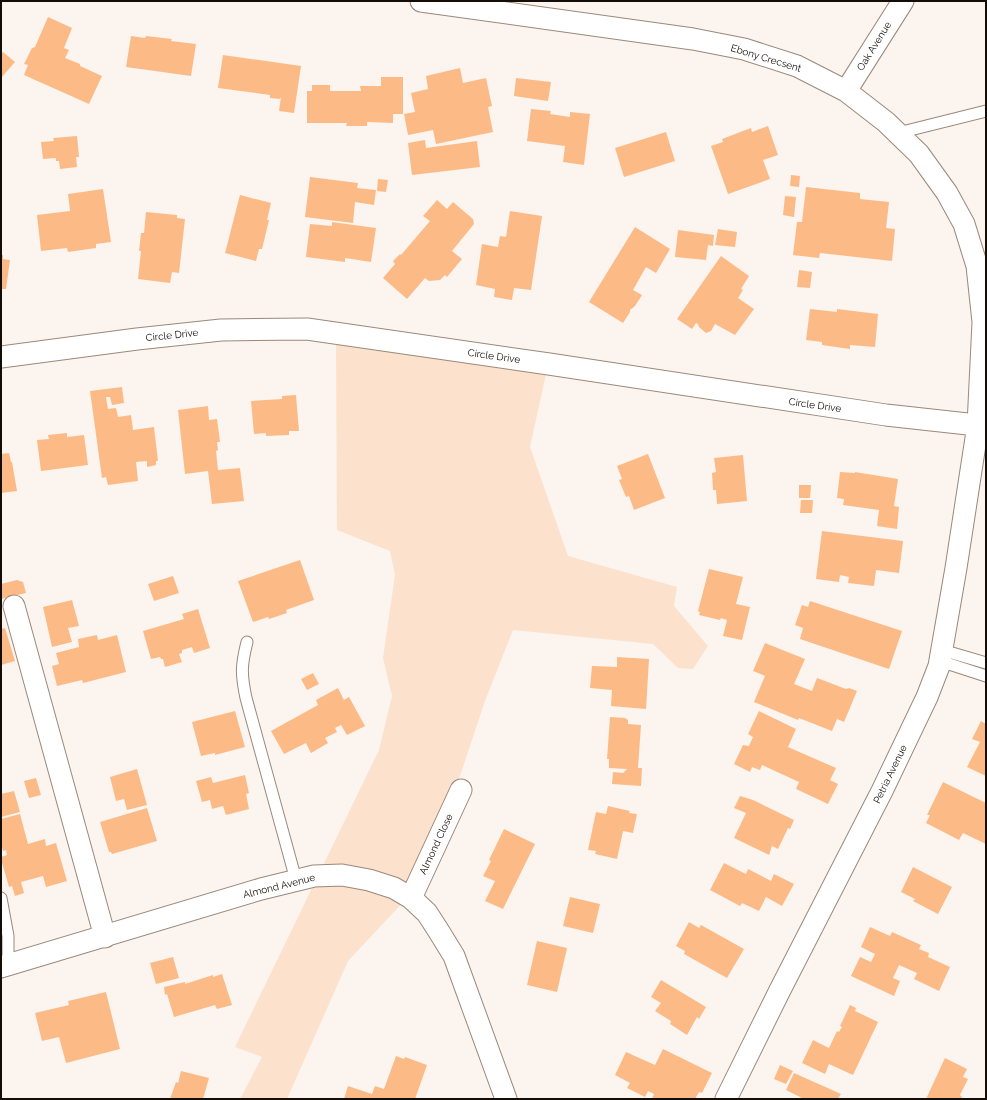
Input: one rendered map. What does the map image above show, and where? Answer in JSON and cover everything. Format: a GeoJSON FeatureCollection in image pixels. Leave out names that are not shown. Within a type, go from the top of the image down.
{"type":"FeatureCollection","features":[{"type":"Feature","properties":{"kind":"street","name":"Ebony Crecsent"},"geometry":{"type":"LineString","coordinates":[[421,1],[693,39],[744,49],[797,66],[846,91],[886,122],[919,154],[947,193],[964,224],[977,266],[983,322],[982,425]]}},
{"type":"Feature","properties":{"kind":"street","name":"Oak Avenue"},"geometry":{"type":"LineString","coordinates":[[846,91],[903,1]]}},
{"type":"Feature","properties":{"kind":"street","name":"Circle Drive"},"geometry":{"type":"LineString","coordinates":[[1,357],[137,339],[221,330],[307,329],[549,364],[886,416],[982,425]]}},
{"type":"Feature","properties":{"kind":"street","name":"Petria Avenue"},"geometry":{"type":"LineString","coordinates":[[726,1099],[882,791],[927,697],[941,656],[982,425]]}},
{"type":"Feature","properties":{"kind":"street"},"geometry":{"type":"LineString","coordinates":[[14,606],[105,937]]}},
{"type":"Feature","properties":{"kind":"street","name":"Almond Close"},"geometry":{"type":"LineString","coordinates":[[411,898],[461,790]]}},
{"type":"Feature","properties":{"kind":"street","name":"Almond Avenue"},"geometry":{"type":"LineString","coordinates":[[5,966],[261,889],[296,880],[314,876],[342,875],[369,880],[394,888],[411,898],[427,914],[454,956],[506,1099]]}},
{"type":"Feature","properties":{"kind":"lane"},"geometry":{"type":"LineString","coordinates":[[898,133],[986,111]]}},
{"type":"Feature","properties":{"kind":"lane"},"geometry":{"type":"LineString","coordinates":[[246,642],[242,661],[242,677],[246,698],[296,880]]}},
{"type":"Feature","properties":{"kind":"lane"},"geometry":{"type":"LineString","coordinates":[[941,656],[986,663]]}},
{"type":"Feature","properties":{"kind":"lane"},"geometry":{"type":"LineString","coordinates":[[941,656],[986,676]]}},
{"type":"Feature","properties":{"kind":"lane"},"geometry":{"type":"LineString","coordinates":[[1,898],[8,936],[5,966]]}},
{"type":"Feature","properties":{"kind":"shaded area"},"geometry":{"type":"Polygon","coordinates":[[[336,334],[548,365],[530,447],[568,556],[677,587],[674,606],[708,646],[693,669],[678,668],[653,644],[513,630],[485,701],[455,791],[406,899],[348,961],[287,1099],[240,1099],[262,1057],[235,1047],[379,750],[392,696],[383,658],[395,575],[390,551],[337,530],[336,334]]]}},
{"type":"Feature","properties":{"kind":"building"},"geometry":{"type":"Polygon","coordinates":[[[48,17],[72,28],[64,48],[69,50],[65,58],[102,76],[89,104],[24,75],[28,65],[24,64],[32,48],[35,47],[48,17]]]}},
{"type":"Feature","properties":{"kind":"building"},"geometry":{"type":"Polygon","coordinates":[[[131,36],[172,39],[171,41],[196,44],[191,76],[126,67],[131,36]]]}},
{"type":"Feature","properties":{"kind":"building"},"geometry":{"type":"Polygon","coordinates":[[[3,52],[15,62],[1,78],[1,54],[3,52]]]}},
{"type":"Feature","properties":{"kind":"building"},"geometry":{"type":"Polygon","coordinates":[[[223,55],[301,66],[294,113],[279,111],[281,97],[280,99],[270,98],[270,95],[218,88],[223,55]]]}},
{"type":"Feature","properties":{"kind":"building"},"geometry":{"type":"Polygon","coordinates":[[[460,68],[463,83],[486,78],[492,106],[488,107],[493,132],[436,144],[433,130],[408,135],[404,114],[415,112],[411,93],[428,89],[426,76],[460,68]]]}},
{"type":"Feature","properties":{"kind":"building"},"geometry":{"type":"Polygon","coordinates":[[[381,77],[403,77],[403,114],[393,114],[393,123],[367,122],[367,126],[346,126],[347,123],[307,123],[307,91],[312,91],[312,85],[330,85],[330,91],[361,91],[360,86],[381,86],[381,77]]]}},
{"type":"Feature","properties":{"kind":"building"},"geometry":{"type":"Polygon","coordinates":[[[516,78],[551,82],[548,101],[514,96],[516,78]]]}},
{"type":"Feature","properties":{"kind":"building"},"geometry":{"type":"Polygon","coordinates":[[[531,109],[551,111],[550,114],[570,117],[570,112],[590,114],[584,165],[563,162],[565,146],[527,141],[531,109]]]}},
{"type":"Feature","properties":{"kind":"building"},"geometry":{"type":"Polygon","coordinates":[[[768,126],[778,155],[763,160],[770,179],[728,194],[711,146],[723,142],[722,139],[751,128],[752,132],[768,126]]]}},
{"type":"Feature","properties":{"kind":"building"},"geometry":{"type":"Polygon","coordinates":[[[666,132],[675,161],[624,177],[615,148],[666,132]]]}},
{"type":"Feature","properties":{"kind":"building"},"geometry":{"type":"Polygon","coordinates":[[[77,136],[79,157],[76,157],[77,167],[60,169],[59,161],[56,161],[56,158],[43,159],[41,142],[54,141],[53,138],[77,136]]]}},
{"type":"Feature","properties":{"kind":"building"},"geometry":{"type":"Polygon","coordinates":[[[425,140],[426,148],[477,141],[480,167],[412,175],[408,143],[425,140]]]}},
{"type":"Feature","properties":{"kind":"building"},"geometry":{"type":"Polygon","coordinates":[[[791,175],[800,176],[799,187],[790,186],[791,175]]]}},
{"type":"Feature","properties":{"kind":"building"},"geometry":{"type":"Polygon","coordinates":[[[310,177],[358,183],[357,188],[376,190],[374,205],[355,202],[353,223],[305,217],[310,177]]]}},
{"type":"Feature","properties":{"kind":"building"},"geometry":{"type":"Polygon","coordinates":[[[378,179],[388,180],[386,192],[377,191],[378,179]]]}},
{"type":"Feature","properties":{"kind":"building"},"geometry":{"type":"Polygon","coordinates":[[[806,187],[860,193],[860,199],[889,202],[886,228],[895,229],[892,261],[820,253],[819,258],[793,255],[797,222],[802,222],[806,187]]]}},
{"type":"Feature","properties":{"kind":"building"},"geometry":{"type":"Polygon","coordinates":[[[103,189],[111,242],[96,244],[96,248],[68,252],[67,248],[41,251],[37,215],[70,211],[68,194],[103,189]]]}},
{"type":"Feature","properties":{"kind":"building"},"geometry":{"type":"Polygon","coordinates":[[[240,195],[271,203],[267,220],[269,220],[262,249],[259,249],[256,261],[225,253],[240,195]]]}},
{"type":"Feature","properties":{"kind":"building"},"geometry":{"type":"Polygon","coordinates":[[[785,196],[796,197],[794,217],[783,215],[785,196]]]}},
{"type":"Feature","properties":{"kind":"building"},"geometry":{"type":"Polygon","coordinates":[[[437,200],[447,209],[453,202],[473,219],[474,224],[452,251],[462,259],[447,277],[445,275],[440,280],[429,281],[425,278],[407,299],[383,278],[395,264],[393,261],[400,254],[401,255],[430,221],[423,216],[437,200]]]}},
{"type":"Feature","properties":{"kind":"building"},"geometry":{"type":"Polygon","coordinates":[[[510,211],[542,216],[531,290],[514,288],[512,300],[494,297],[495,289],[476,285],[482,244],[498,247],[500,236],[506,237],[510,211]]]}},
{"type":"Feature","properties":{"kind":"building"},"geometry":{"type":"Polygon","coordinates":[[[146,212],[177,215],[177,218],[185,219],[179,273],[172,272],[170,283],[138,279],[141,233],[144,233],[146,212]]]}},
{"type":"Feature","properties":{"kind":"building"},"geometry":{"type":"Polygon","coordinates":[[[332,222],[376,228],[371,262],[345,258],[345,262],[306,257],[310,224],[332,226],[332,222]]]}},
{"type":"Feature","properties":{"kind":"building"},"geometry":{"type":"Polygon","coordinates":[[[635,227],[670,249],[656,273],[646,267],[633,290],[642,295],[635,306],[630,310],[623,323],[589,302],[635,227]]]}},
{"type":"Feature","properties":{"kind":"building"},"geometry":{"type":"Polygon","coordinates":[[[718,229],[737,232],[735,247],[715,245],[718,229]]]}},
{"type":"Feature","properties":{"kind":"building"},"geometry":{"type":"Polygon","coordinates":[[[678,230],[714,235],[713,246],[708,245],[706,260],[675,257],[678,230]]]}},
{"type":"Feature","properties":{"kind":"building"},"geometry":{"type":"Polygon","coordinates":[[[1,255],[3,255],[3,259],[10,260],[6,289],[1,289],[1,255]]]}},
{"type":"Feature","properties":{"kind":"building"},"geometry":{"type":"Polygon","coordinates":[[[721,256],[749,276],[741,289],[743,290],[738,298],[754,309],[735,335],[715,324],[711,331],[706,333],[696,323],[692,329],[677,319],[721,256]]]}},
{"type":"Feature","properties":{"kind":"building"},"geometry":{"type":"Polygon","coordinates":[[[799,270],[812,272],[810,288],[797,287],[799,270]]]}},
{"type":"Feature","properties":{"kind":"building"},"geometry":{"type":"Polygon","coordinates":[[[810,309],[837,312],[837,309],[878,314],[875,347],[850,345],[850,349],[822,345],[822,342],[806,340],[810,309]]]}},
{"type":"Feature","properties":{"kind":"building"},"geometry":{"type":"Polygon","coordinates":[[[122,387],[124,403],[112,405],[110,397],[106,397],[108,409],[116,408],[118,417],[131,415],[133,430],[154,427],[158,461],[156,461],[156,465],[147,467],[147,461],[136,462],[138,481],[108,485],[106,477],[102,478],[90,391],[122,387]]]}},
{"type":"Feature","properties":{"kind":"building"},"geometry":{"type":"Polygon","coordinates":[[[296,395],[299,431],[289,431],[289,435],[266,436],[266,433],[254,434],[251,401],[282,399],[282,396],[296,395]]]}},
{"type":"Feature","properties":{"kind":"building"},"geometry":{"type":"Polygon","coordinates":[[[208,406],[209,420],[217,419],[220,442],[217,442],[218,450],[216,451],[218,470],[240,468],[244,501],[212,504],[208,471],[185,474],[178,410],[208,406]]]}},
{"type":"Feature","properties":{"kind":"building"},"geometry":{"type":"Polygon","coordinates":[[[67,433],[67,437],[84,435],[88,465],[41,471],[37,440],[49,439],[48,435],[67,433]]]}},
{"type":"Feature","properties":{"kind":"building"},"geometry":{"type":"Polygon","coordinates":[[[9,453],[17,491],[1,493],[1,454],[9,453]]]}},
{"type":"Feature","properties":{"kind":"building"},"geometry":{"type":"Polygon","coordinates":[[[648,454],[665,498],[634,510],[629,496],[626,497],[619,480],[622,479],[617,466],[648,454]]]}},
{"type":"Feature","properties":{"kind":"building"},"geometry":{"type":"Polygon","coordinates":[[[743,455],[747,501],[717,504],[716,490],[713,490],[712,473],[716,472],[714,458],[743,455]]]}},
{"type":"Feature","properties":{"kind":"building"},"geometry":{"type":"Polygon","coordinates":[[[840,472],[855,472],[898,479],[894,506],[899,507],[897,529],[877,526],[879,510],[843,505],[844,499],[837,498],[840,472]]]}},
{"type":"Feature","properties":{"kind":"building"},"geometry":{"type":"Polygon","coordinates":[[[799,485],[811,485],[810,498],[799,498],[799,485]]]}},
{"type":"Feature","properties":{"kind":"building"},"geometry":{"type":"Polygon","coordinates":[[[801,500],[813,500],[812,513],[800,513],[801,500]]]}},
{"type":"Feature","properties":{"kind":"building"},"geometry":{"type":"Polygon","coordinates":[[[822,531],[903,541],[899,573],[876,570],[874,586],[848,583],[849,577],[840,575],[839,582],[816,579],[822,531]]]}},
{"type":"Feature","properties":{"kind":"building"},"geometry":{"type":"Polygon","coordinates":[[[300,560],[314,600],[286,610],[287,613],[253,622],[238,581],[300,560]]]}},
{"type":"Feature","properties":{"kind":"building"},"geometry":{"type":"Polygon","coordinates":[[[709,569],[743,577],[736,604],[750,607],[742,640],[723,636],[727,620],[721,618],[720,620],[699,615],[700,612],[698,611],[709,569]]]}},
{"type":"Feature","properties":{"kind":"building"},"geometry":{"type":"Polygon","coordinates":[[[173,576],[179,593],[154,601],[148,584],[173,576]]]}},
{"type":"Feature","properties":{"kind":"building"},"geometry":{"type":"Polygon","coordinates":[[[17,580],[23,582],[26,593],[1,599],[1,584],[17,580]]]}},
{"type":"Feature","properties":{"kind":"building"},"geometry":{"type":"Polygon","coordinates":[[[72,600],[79,626],[68,628],[72,642],[52,647],[43,607],[72,600]]]}},
{"type":"Feature","properties":{"kind":"building"},"geometry":{"type":"Polygon","coordinates":[[[810,601],[902,631],[889,669],[800,639],[803,628],[795,625],[802,605],[808,607],[810,601]]]}},
{"type":"Feature","properties":{"kind":"building"},"geometry":{"type":"Polygon","coordinates":[[[198,609],[210,648],[194,653],[192,647],[182,650],[182,653],[179,654],[182,662],[165,667],[163,659],[160,657],[151,659],[143,631],[184,619],[182,614],[198,609]]]}},
{"type":"Feature","properties":{"kind":"building"},"geometry":{"type":"Polygon","coordinates":[[[5,628],[15,661],[1,665],[1,629],[5,628]]]}},
{"type":"Feature","properties":{"kind":"building"},"geometry":{"type":"Polygon","coordinates":[[[97,635],[98,640],[117,635],[126,672],[83,683],[82,680],[57,686],[52,666],[59,664],[56,653],[79,647],[78,639],[97,635]]]}},
{"type":"Feature","properties":{"kind":"building"},"geometry":{"type":"Polygon","coordinates":[[[765,643],[805,659],[794,684],[812,691],[817,678],[846,689],[849,688],[857,691],[844,722],[837,719],[832,731],[799,718],[798,720],[754,702],[765,676],[753,671],[765,643]]]}},
{"type":"Feature","properties":{"kind":"building"},"geometry":{"type":"Polygon","coordinates":[[[617,657],[649,659],[646,709],[611,706],[612,690],[590,688],[592,666],[617,667],[617,657]]]}},
{"type":"Feature","properties":{"kind":"building"},"geometry":{"type":"Polygon","coordinates":[[[313,673],[319,684],[307,690],[301,679],[313,673]]]}},
{"type":"Feature","properties":{"kind":"building"},"geometry":{"type":"Polygon","coordinates":[[[338,688],[344,700],[349,697],[365,726],[347,735],[341,725],[335,728],[337,732],[325,738],[328,743],[311,753],[306,743],[284,754],[271,731],[318,705],[316,700],[338,688]]]}},
{"type":"Feature","properties":{"kind":"building"},"geometry":{"type":"Polygon","coordinates":[[[235,711],[245,747],[215,755],[215,753],[201,756],[192,722],[235,711]]]}},
{"type":"Feature","properties":{"kind":"building"},"geometry":{"type":"Polygon","coordinates":[[[759,711],[796,729],[788,747],[836,768],[830,780],[838,784],[828,804],[796,789],[799,782],[762,765],[760,770],[752,767],[750,772],[734,764],[743,745],[749,746],[753,737],[748,734],[759,711]]]}},
{"type":"Feature","properties":{"kind":"building"},"geometry":{"type":"Polygon","coordinates":[[[610,717],[625,718],[628,720],[628,724],[641,725],[638,768],[642,768],[641,786],[612,784],[613,772],[623,773],[627,769],[609,768],[609,759],[607,759],[610,717]]]}},
{"type":"Feature","properties":{"kind":"building"},"geometry":{"type":"Polygon","coordinates":[[[981,721],[986,724],[986,776],[967,767],[980,742],[972,739],[981,721]]]}},
{"type":"Feature","properties":{"kind":"building"},"geometry":{"type":"Polygon","coordinates":[[[137,769],[147,805],[127,810],[124,799],[116,801],[110,777],[137,769]]]}},
{"type":"Feature","properties":{"kind":"building"},"geometry":{"type":"Polygon","coordinates":[[[245,775],[249,793],[246,794],[249,809],[226,815],[223,806],[212,809],[210,800],[202,802],[196,781],[211,777],[213,783],[245,775]]]}},
{"type":"Feature","properties":{"kind":"building"},"geometry":{"type":"Polygon","coordinates":[[[36,778],[41,795],[29,798],[24,781],[36,778]]]}},
{"type":"Feature","properties":{"kind":"building"},"geometry":{"type":"Polygon","coordinates":[[[943,782],[986,803],[986,844],[963,833],[959,840],[926,823],[930,815],[927,815],[943,782]]]}},
{"type":"Feature","properties":{"kind":"building"},"geometry":{"type":"Polygon","coordinates":[[[14,791],[20,812],[1,817],[1,794],[14,791]]]}},
{"type":"Feature","properties":{"kind":"building"},"geometry":{"type":"Polygon","coordinates":[[[740,796],[753,800],[794,820],[790,829],[788,828],[778,849],[772,846],[769,855],[734,838],[746,813],[734,808],[740,796]]]}},
{"type":"Feature","properties":{"kind":"building"},"geometry":{"type":"Polygon","coordinates":[[[608,806],[637,814],[633,833],[623,831],[617,859],[595,854],[596,851],[588,850],[596,812],[606,814],[608,806]]]}},
{"type":"Feature","properties":{"kind":"building"},"geometry":{"type":"Polygon","coordinates":[[[147,808],[157,841],[112,854],[109,852],[100,822],[147,808]]]}},
{"type":"Feature","properties":{"kind":"building"},"geometry":{"type":"Polygon","coordinates":[[[20,814],[28,844],[45,839],[46,846],[56,843],[67,881],[46,887],[43,876],[21,882],[24,893],[15,896],[12,886],[9,887],[1,859],[1,857],[7,855],[6,850],[3,851],[1,844],[1,819],[20,814]]]}},
{"type":"Feature","properties":{"kind":"building"},"geometry":{"type":"Polygon","coordinates":[[[504,829],[535,844],[503,909],[485,901],[495,881],[483,876],[504,829]]]}},
{"type":"Feature","properties":{"kind":"building"},"geometry":{"type":"Polygon","coordinates":[[[724,863],[746,874],[748,869],[771,881],[774,874],[794,884],[782,906],[766,897],[759,911],[742,903],[740,906],[710,890],[724,863]]]}},
{"type":"Feature","properties":{"kind":"building"},"geometry":{"type":"Polygon","coordinates":[[[913,867],[952,887],[938,914],[913,901],[915,899],[901,892],[913,867]]]}},
{"type":"Feature","properties":{"kind":"building"},"geometry":{"type":"Polygon","coordinates":[[[570,897],[600,904],[593,933],[563,926],[570,897]]]}},
{"type":"Feature","properties":{"kind":"building"},"geometry":{"type":"Polygon","coordinates":[[[689,922],[699,928],[701,925],[744,949],[727,978],[684,954],[685,951],[676,946],[689,922]]]}},
{"type":"Feature","properties":{"kind":"building"},"geometry":{"type":"Polygon","coordinates":[[[870,927],[890,936],[892,932],[921,945],[919,949],[929,953],[928,957],[950,967],[939,991],[914,979],[917,973],[899,965],[893,978],[900,981],[894,996],[851,976],[860,957],[871,962],[875,954],[861,947],[870,927]]]}},
{"type":"Feature","properties":{"kind":"building"},"geometry":{"type":"Polygon","coordinates":[[[537,941],[567,948],[557,992],[527,985],[537,941]]]}},
{"type":"Feature","properties":{"kind":"building"},"geometry":{"type":"Polygon","coordinates":[[[173,957],[179,978],[156,984],[150,963],[173,957]]]}},
{"type":"Feature","properties":{"kind":"building"},"geometry":{"type":"Polygon","coordinates":[[[222,974],[232,1005],[217,1009],[215,1005],[174,1017],[167,994],[165,995],[164,987],[185,982],[185,984],[213,975],[213,977],[222,974]]]}},
{"type":"Feature","properties":{"kind":"building"},"geometry":{"type":"Polygon","coordinates":[[[661,980],[706,1007],[699,1019],[697,1017],[687,1035],[670,1024],[671,1021],[655,1011],[661,1003],[651,997],[661,980]]]}},
{"type":"Feature","properties":{"kind":"building"},"geometry":{"type":"Polygon","coordinates":[[[106,992],[120,1049],[66,1063],[59,1037],[42,1041],[35,1013],[69,1005],[68,1001],[106,992]]]}},
{"type":"Feature","properties":{"kind":"building"},"geometry":{"type":"Polygon","coordinates":[[[850,1005],[856,1008],[855,1011],[878,1022],[853,1075],[829,1064],[825,1074],[802,1063],[813,1040],[829,1048],[837,1031],[839,1032],[842,1027],[840,1026],[850,1005]]]}},
{"type":"Feature","properties":{"kind":"building"},"geometry":{"type":"Polygon","coordinates":[[[663,1049],[712,1073],[702,1093],[699,1092],[695,1099],[652,1099],[654,1094],[648,1091],[645,1097],[627,1088],[630,1083],[615,1075],[626,1052],[655,1065],[663,1049]]]}},
{"type":"Feature","properties":{"kind":"building"},"geometry":{"type":"Polygon","coordinates":[[[396,1056],[404,1059],[405,1057],[427,1065],[415,1099],[344,1099],[348,1086],[372,1094],[375,1086],[384,1089],[396,1056]]]}},
{"type":"Feature","properties":{"kind":"building"},"geometry":{"type":"Polygon","coordinates":[[[945,1058],[967,1069],[963,1077],[968,1079],[960,1095],[962,1097],[961,1099],[926,1099],[945,1058]]]}},
{"type":"Feature","properties":{"kind":"building"},"geometry":{"type":"Polygon","coordinates":[[[780,1065],[793,1071],[786,1084],[774,1079],[780,1065]]]}},
{"type":"Feature","properties":{"kind":"building"},"geometry":{"type":"Polygon","coordinates":[[[181,1071],[209,1078],[203,1099],[170,1099],[176,1082],[178,1083],[181,1071]]]}},
{"type":"Feature","properties":{"kind":"building"},"geometry":{"type":"Polygon","coordinates":[[[794,1073],[841,1094],[838,1099],[801,1099],[802,1098],[786,1090],[794,1073]]]}}]}
